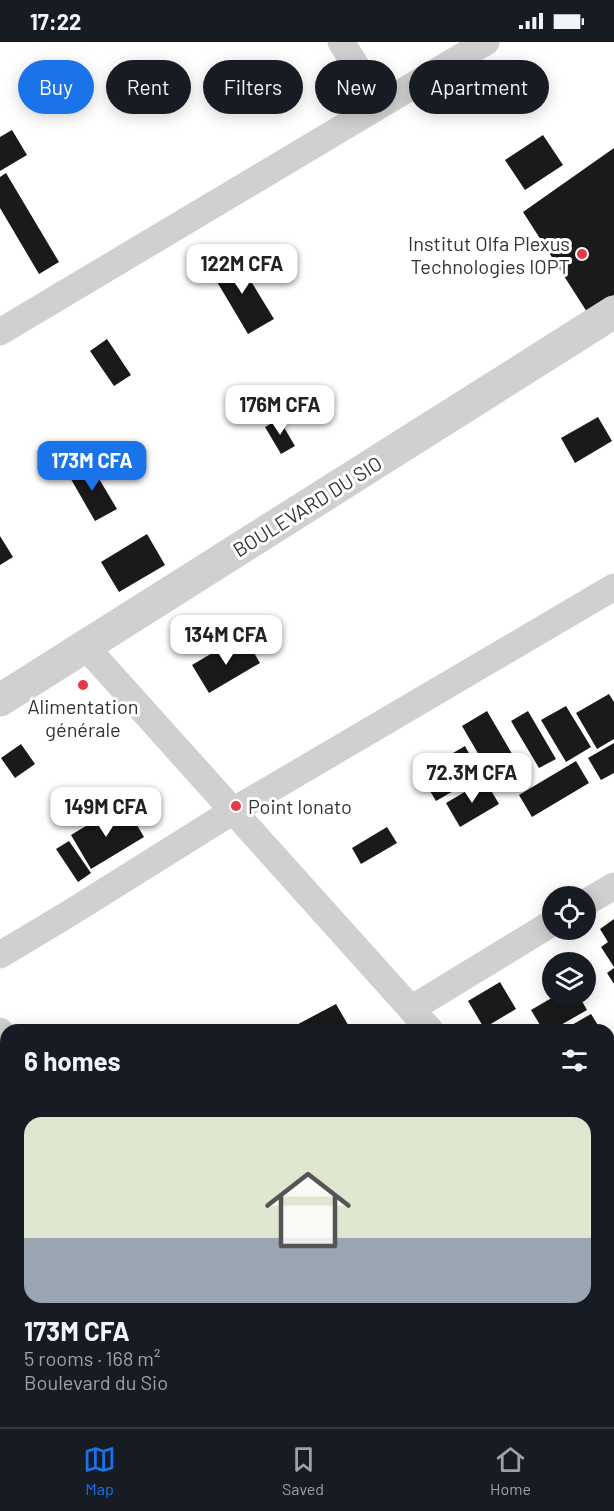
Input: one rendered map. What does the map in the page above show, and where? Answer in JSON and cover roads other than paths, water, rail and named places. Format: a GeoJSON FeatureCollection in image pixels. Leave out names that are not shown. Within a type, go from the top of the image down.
{"type":"FeatureCollection","features":[{"type":"Feature","properties":{"kind":"street"},"geometry":{"type":"LineString","coordinates":[[341,42],[352,60]]}},
{"type":"Feature","properties":{"kind":"street"},"geometry":{"type":"LineString","coordinates":[[397,95],[486,42]]}},
{"type":"Feature","properties":{"kind":"street"},"geometry":{"type":"LineString","coordinates":[[0,332],[365,114]]}},
{"type":"Feature","properties":{"kind":"street","name":"BOULEVARD DU SIO"},"geometry":{"type":"LineString","coordinates":[[0,700],[614,312]]}},
{"type":"Feature","properties":{"kind":"street"},"geometry":{"type":"LineString","coordinates":[[0,955],[70,914],[233,811],[614,587]]}},
{"type":"Feature","properties":{"kind":"street"},"geometry":{"type":"LineString","coordinates":[[85,646],[425,1024]]}},
{"type":"Feature","properties":{"kind":"street"},"geometry":{"type":"LineString","coordinates":[[596,897],[614,886]]}},
{"type":"Feature","properties":{"kind":"street"},"geometry":{"type":"LineString","coordinates":[[411,1008],[542,929]]}},
{"type":"Feature","properties":{"kind":"place","name":"Institut Olfa Plexus Technologies IOPT"},"geometry":{"type":"Point","coordinates":[582,254]}},
{"type":"Feature","properties":{"kind":"place","name":"Alimentation générale"},"geometry":{"type":"Point","coordinates":[83,685]}},
{"type":"Feature","properties":{"kind":"place","name":"Point lonato"},"geometry":{"type":"Point","coordinates":[236,806]}}]}
